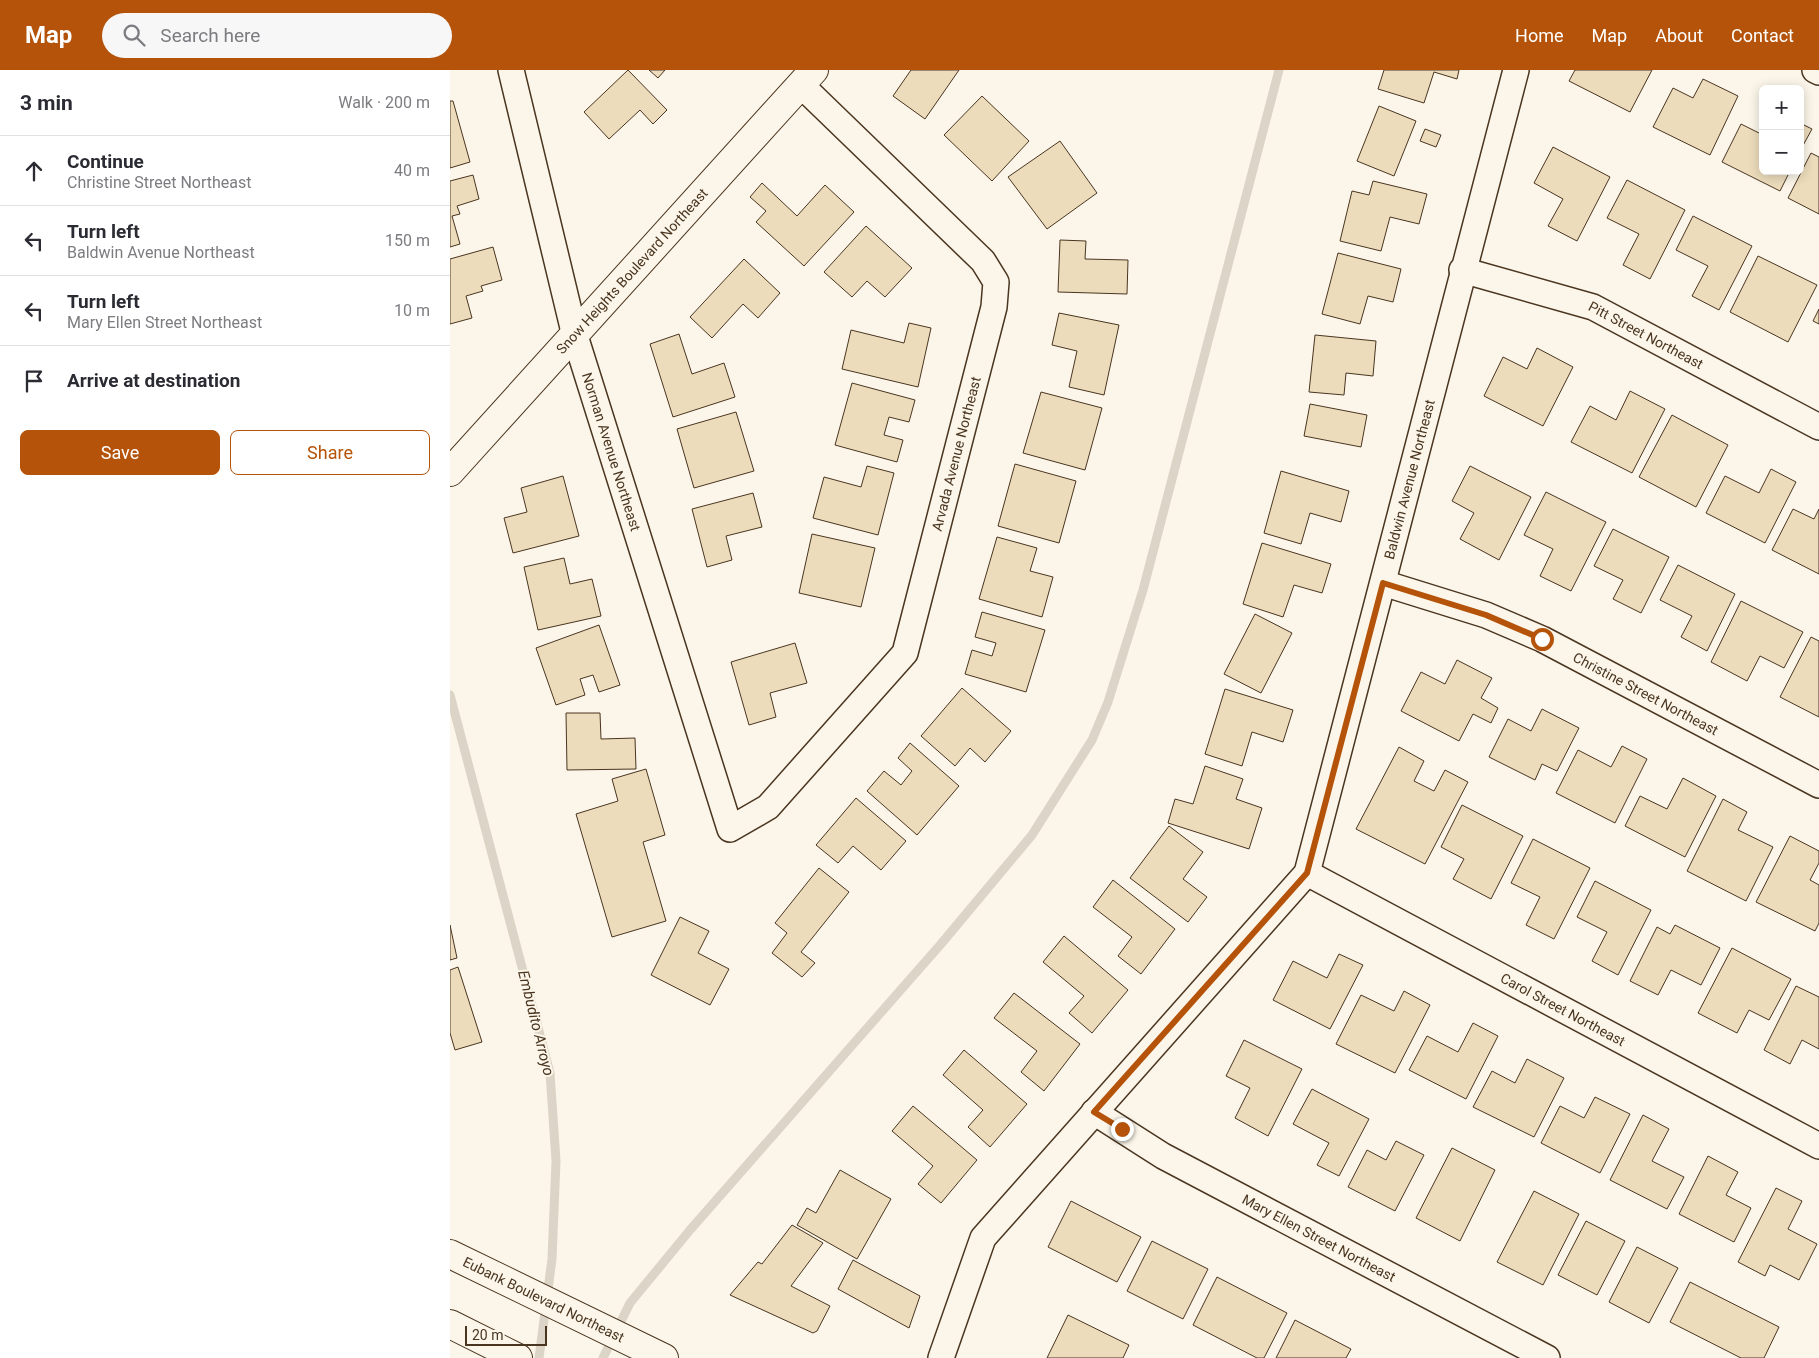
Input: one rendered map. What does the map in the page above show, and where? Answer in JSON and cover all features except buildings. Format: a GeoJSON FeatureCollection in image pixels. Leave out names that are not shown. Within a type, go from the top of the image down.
{"type":"FeatureCollection","features":[{"type":"Feature","properties":{"kind":"street","name":"Norman Avenue Northeast"},"geometry":{"type":"LineString","coordinates":[[511,70],[575,336],[730,829]]}},
{"type":"Feature","properties":{"kind":"street","name":"Baldwin Avenue Northeast"},"geometry":{"type":"LineString","coordinates":[[941,1358],[983,1238],[1307,873],[1462,270],[1516,70]]}},
{"type":"Feature","properties":{"kind":"street"},"geometry":{"type":"LineString","coordinates":[[1815,70],[1819,72]]}},
{"type":"Feature","properties":{"kind":"street","name":"Snow Heights Boulevard Northeast"},"geometry":{"type":"LineString","coordinates":[[450,472],[807,78]]}},
{"type":"Feature","properties":{"kind":"street","name":"Arvada Avenue Northeast"},"geometry":{"type":"LineString","coordinates":[[730,829],[768,806],[905,653],[994,307],[996,282],[983,261],[807,78]]}},
{"type":"Feature","properties":{"kind":"street","name":"Pitt Street Northeast"},"geometry":{"type":"LineString","coordinates":[[1462,270],[1594,307],[1819,427]]}},
{"type":"Feature","properties":{"kind":"street","name":"Christine Street Northeast"},"geometry":{"type":"LineString","coordinates":[[1383,583],[1486,615],[1542,639],[1819,785]]}},
{"type":"Feature","properties":{"kind":"street","name":"Carol Street Northeast"},"geometry":{"type":"LineString","coordinates":[[1307,873],[1819,1146]]}},
{"type":"Feature","properties":{"kind":"street","name":"Mary Ellen Street Northeast"},"geometry":{"type":"LineString","coordinates":[[1094,1112],[1163,1156],[1547,1358]]}},
{"type":"Feature","properties":{"kind":"street","name":"Eubank Boulevard Northeast"},"geometry":{"type":"LineString","coordinates":[[450,1254],[664,1358]]}},
{"type":"Feature","properties":{"kind":"street"},"geometry":{"type":"LineString","coordinates":[[450,1324],[514,1356]]}},
{"type":"Feature","properties":{"kind":"waterway"},"geometry":{"type":"LineString","coordinates":[[603,1358],[630,1303],[690,1230],[941,944],[1032,835],[1092,740],[1108,702],[1143,590],[1279,70]]}},
{"type":"Feature","properties":{"kind":"waterway","name":"Embudito Arroyo"},"geometry":{"type":"LineString","coordinates":[[450,695],[550,1073],[556,1161],[552,1259],[539,1358]]}},
{"type":"Feature","properties":{"kind":"route"},"geometry":{"type":"LineString","coordinates":[[1122,1129],[1094,1112],[1307,873],[1383,583],[1486,615],[1542,639]]}}]}
